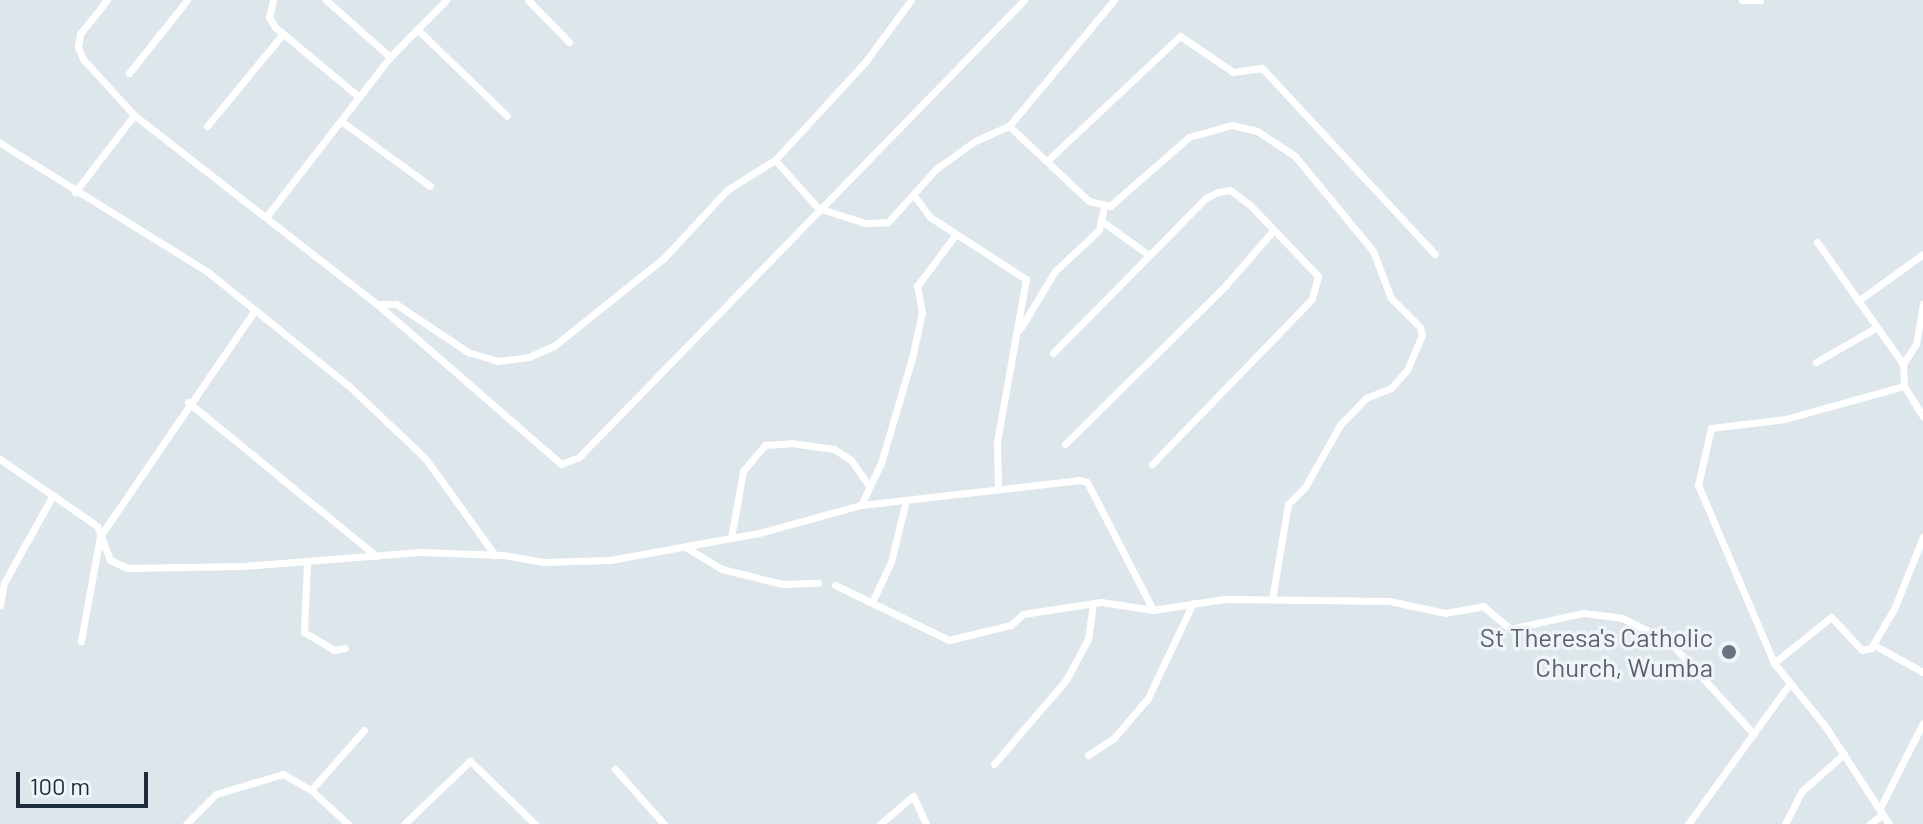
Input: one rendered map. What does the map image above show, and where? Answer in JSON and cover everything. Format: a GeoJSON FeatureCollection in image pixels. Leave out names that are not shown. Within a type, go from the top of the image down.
{"type":"FeatureCollection","features":[{"type":"Feature","properties":{"kind":"street"},"geometry":{"type":"LineString","coordinates":[[107,0],[80,34],[78,47],[83,59],[134,115],[377,304],[561,464],[571,462],[1024,0]]}},
{"type":"Feature","properties":{"kind":"street"},"geometry":{"type":"LineString","coordinates":[[129,73],[187,0]]}},
{"type":"Feature","properties":{"kind":"street"},"geometry":{"type":"LineString","coordinates":[[273,0],[269,17],[282,35],[359,97]]}},
{"type":"Feature","properties":{"kind":"street"},"geometry":{"type":"LineString","coordinates":[[326,0],[390,57]]}},
{"type":"Feature","properties":{"kind":"street"},"geometry":{"type":"LineString","coordinates":[[266,217],[390,57],[446,0]]}},
{"type":"Feature","properties":{"kind":"street"},"geometry":{"type":"LineString","coordinates":[[528,0],[569,42]]}},
{"type":"Feature","properties":{"kind":"street"},"geometry":{"type":"LineString","coordinates":[[377,304],[396,304],[468,352],[497,361],[529,357],[578,328],[664,258],[727,190],[775,160],[829,104],[911,0]]}},
{"type":"Feature","properties":{"kind":"street"},"geometry":{"type":"LineString","coordinates":[[775,160],[818,208],[876,225],[888,222],[915,197],[936,169],[975,141],[1009,126],[1114,0]]}},
{"type":"Feature","properties":{"kind":"street"},"geometry":{"type":"LineString","coordinates":[[1742,0],[1760,0]]}},
{"type":"Feature","properties":{"kind":"street"},"geometry":{"type":"LineString","coordinates":[[417,29],[507,116]]}},
{"type":"Feature","properties":{"kind":"street"},"geometry":{"type":"LineString","coordinates":[[207,126],[282,35]]}},
{"type":"Feature","properties":{"kind":"street"},"geometry":{"type":"LineString","coordinates":[[1047,161],[1180,36],[1233,72],[1262,68],[1435,254]]}},
{"type":"Feature","properties":{"kind":"street"},"geometry":{"type":"LineString","coordinates":[[75,192],[134,115]]}},
{"type":"Feature","properties":{"kind":"street"},"geometry":{"type":"LineString","coordinates":[[341,121],[430,186]]}},
{"type":"Feature","properties":{"kind":"street"},"geometry":{"type":"LineString","coordinates":[[1009,126],[1089,201],[1104,206],[1110,206],[1189,137],[1232,125],[1257,131],[1295,156],[1315,180],[1373,251],[1391,298],[1420,327],[1422,335],[1407,370],[1391,388],[1366,398],[1340,425],[1305,487],[1288,504],[1272,600]]}},
{"type":"Feature","properties":{"kind":"street"},"geometry":{"type":"LineString","coordinates":[[0,143],[208,272],[349,386],[425,458],[495,555]]}},
{"type":"Feature","properties":{"kind":"street"},"geometry":{"type":"LineString","coordinates":[[1053,353],[1149,255],[1218,192],[1230,190],[1318,276],[1319,288],[1152,464]]}},
{"type":"Feature","properties":{"kind":"street"},"geometry":{"type":"LineString","coordinates":[[915,197],[930,217],[1026,279],[997,442],[998,489]]}},
{"type":"Feature","properties":{"kind":"street"},"geometry":{"type":"LineString","coordinates":[[1014,343],[1039,291],[1103,222],[1104,206]]}},
{"type":"Feature","properties":{"kind":"street"},"geometry":{"type":"LineString","coordinates":[[1103,222],[1149,255]]}},
{"type":"Feature","properties":{"kind":"street"},"geometry":{"type":"LineString","coordinates":[[1065,444],[1225,286],[1272,232]]}},
{"type":"Feature","properties":{"kind":"street"},"geometry":{"type":"LineString","coordinates":[[861,505],[868,484],[881,463],[912,358],[922,313],[917,286],[956,234]]}},
{"type":"Feature","properties":{"kind":"street"},"geometry":{"type":"LineString","coordinates":[[1817,242],[1903,364],[1904,386],[1920,400],[1923,417]]}},
{"type":"Feature","properties":{"kind":"street"},"geometry":{"type":"LineString","coordinates":[[1858,301],[1923,254]]}},
{"type":"Feature","properties":{"kind":"street"},"geometry":{"type":"LineString","coordinates":[[1903,364],[1916,344],[1923,304]]}},
{"type":"Feature","properties":{"kind":"street"},"geometry":{"type":"LineString","coordinates":[[81,641],[100,536],[188,402],[255,310]]}},
{"type":"Feature","properties":{"kind":"street"},"geometry":{"type":"LineString","coordinates":[[1816,362],[1877,327]]}},
{"type":"Feature","properties":{"kind":"street"},"geometry":{"type":"LineString","coordinates":[[1889,824],[1844,754],[1788,686],[1774,663],[1748,613],[1698,485],[1711,428],[1785,419],[1904,386]]}},
{"type":"Feature","properties":{"kind":"street"},"geometry":{"type":"LineString","coordinates":[[188,402],[376,556]]}},
{"type":"Feature","properties":{"kind":"street"},"geometry":{"type":"LineString","coordinates":[[731,538],[743,471],[765,445],[791,443],[834,449],[851,460],[868,484]]}},
{"type":"Feature","properties":{"kind":"street"},"geometry":{"type":"LineString","coordinates":[[0,459],[97,526],[110,560],[127,568],[307,562],[376,556],[495,555],[556,562],[685,547],[861,505],[1087,482],[1153,610]]}},
{"type":"Feature","properties":{"kind":"street"},"geometry":{"type":"LineString","coordinates":[[0,605],[2,581],[53,495]]}},
{"type":"Feature","properties":{"kind":"street"},"geometry":{"type":"LineString","coordinates":[[873,600],[891,562],[906,500]]}},
{"type":"Feature","properties":{"kind":"street"},"geometry":{"type":"LineString","coordinates":[[1774,663],[1831,617],[1862,650],[1874,645],[1923,537]]}},
{"type":"Feature","properties":{"kind":"street"},"geometry":{"type":"LineString","coordinates":[[685,547],[722,569],[782,584],[818,583]]}},
{"type":"Feature","properties":{"kind":"street"},"geometry":{"type":"LineString","coordinates":[[307,562],[304,632],[334,650],[345,648]]}},
{"type":"Feature","properties":{"kind":"street"},"geometry":{"type":"LineString","coordinates":[[835,585],[873,600],[949,640],[1011,625],[1023,614],[1093,603],[1153,610],[1193,603],[1389,601],[1445,613],[1483,606],[1510,629],[1583,613],[1622,618],[1669,641],[1754,734]]}},
{"type":"Feature","properties":{"kind":"street"},"geometry":{"type":"LineString","coordinates":[[994,764],[1066,680],[1088,639],[1093,603]]}},
{"type":"Feature","properties":{"kind":"street"},"geometry":{"type":"LineString","coordinates":[[1088,755],[1113,739],[1148,698],[1193,603]]}},
{"type":"Feature","properties":{"kind":"street"},"geometry":{"type":"LineString","coordinates":[[1874,645],[1923,672]]}},
{"type":"Feature","properties":{"kind":"street"},"geometry":{"type":"LineString","coordinates":[[1688,824],[1788,686]]}},
{"type":"Feature","properties":{"kind":"street"},"geometry":{"type":"LineString","coordinates":[[1870,824],[1882,811],[1923,723]]}},
{"type":"Feature","properties":{"kind":"street"},"geometry":{"type":"LineString","coordinates":[[311,790],[364,730]]}},
{"type":"Feature","properties":{"kind":"street"},"geometry":{"type":"LineString","coordinates":[[1785,824],[1802,791],[1844,754]]}},
{"type":"Feature","properties":{"kind":"street"},"geometry":{"type":"LineString","coordinates":[[404,824],[470,761],[535,824]]}},
{"type":"Feature","properties":{"kind":"street"},"geometry":{"type":"LineString","coordinates":[[615,769],[664,824]]}},
{"type":"Feature","properties":{"kind":"street"},"geometry":{"type":"LineString","coordinates":[[186,824],[216,794],[283,774],[311,790],[348,824]]}},
{"type":"Feature","properties":{"kind":"street"},"geometry":{"type":"LineString","coordinates":[[880,824],[913,796],[926,824]]}},
{"type":"Feature","properties":{"kind":"place","name":"St Theresa's Catholic Church, Wumba"},"geometry":{"type":"Point","coordinates":[1729,652]}}]}
